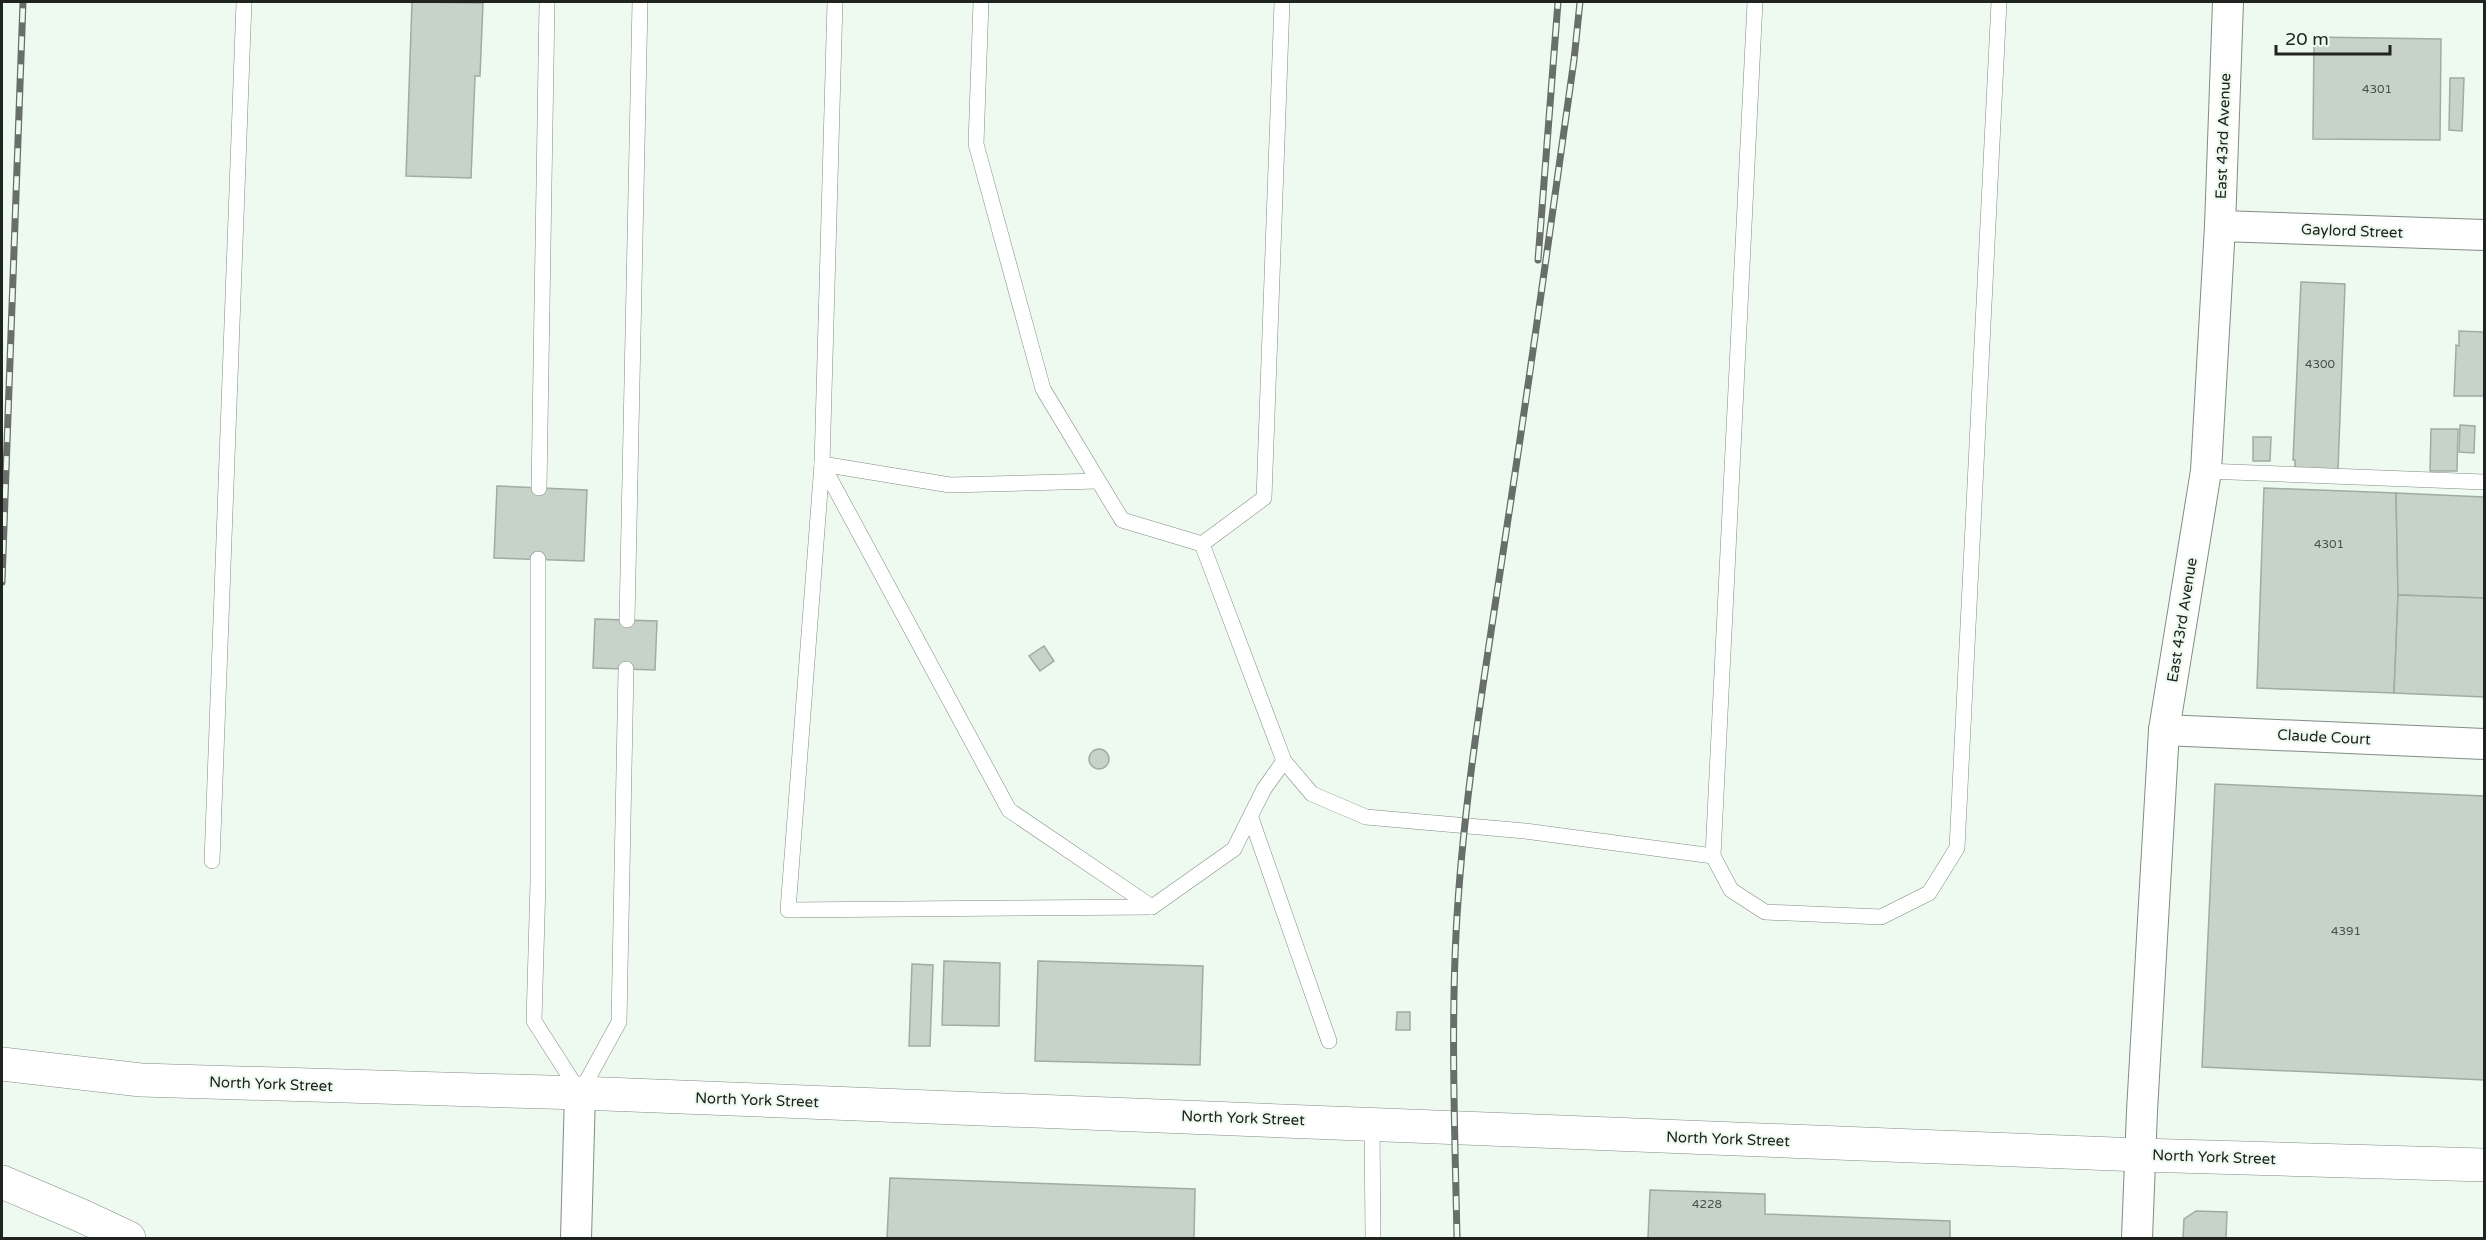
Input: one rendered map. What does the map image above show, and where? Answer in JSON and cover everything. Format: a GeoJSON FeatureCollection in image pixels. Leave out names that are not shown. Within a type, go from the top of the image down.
{"type":"FeatureCollection","features":[{"type":"Feature","properties":{"kind":"main road","name":"North York Street"},"geometry":{"type":"LineString","coordinates":[[2,1064],[141,1080],[580,1093],[2140,1155],[2484,1165]]}},
{"type":"Feature","properties":{"kind":"main road"},"geometry":{"type":"LineString","coordinates":[[2,1182],[129,1239]]}},
{"type":"Feature","properties":{"kind":"street","name":"East 43rd Avenue"},"geometry":{"type":"LineString","coordinates":[[2137,1239],[2164,730],[2206,471],[2220,226],[2228,2]]}},
{"type":"Feature","properties":{"kind":"street","name":"Gaylord Street"},"geometry":{"type":"LineString","coordinates":[[2220,226],[2484,235]]}},
{"type":"Feature","properties":{"kind":"street","name":"Claude Court"},"geometry":{"type":"LineString","coordinates":[[2164,730],[2484,744]]}},
{"type":"Feature","properties":{"kind":"street"},"geometry":{"type":"LineString","coordinates":[[576,1239],[580,1093]]}},
{"type":"Feature","properties":{"kind":"lane"},"geometry":{"type":"LineString","coordinates":[[212,861],[244,2]]}},
{"type":"Feature","properties":{"kind":"lane"},"geometry":{"type":"LineString","coordinates":[[539,488],[547,2]]}},
{"type":"Feature","properties":{"kind":"lane"},"geometry":{"type":"LineString","coordinates":[[627,620],[640,2]]}},
{"type":"Feature","properties":{"kind":"lane"},"geometry":{"type":"LineString","coordinates":[[835,2],[822,464],[788,910],[1152,908],[1234,849],[1264,789],[1284,761]]}},
{"type":"Feature","properties":{"kind":"lane"},"geometry":{"type":"LineString","coordinates":[[981,2],[976,144],[1042,389],[1122,520],[1202,544]]}},
{"type":"Feature","properties":{"kind":"lane"},"geometry":{"type":"LineString","coordinates":[[1202,544],[1264,498],[1282,2]]}},
{"type":"Feature","properties":{"kind":"lane"},"geometry":{"type":"LineString","coordinates":[[1755,2],[1713,856],[1731,890],[1765,912],[1881,917],[1929,893],[1958,848],[1999,2]]}},
{"type":"Feature","properties":{"kind":"lane"},"geometry":{"type":"LineString","coordinates":[[822,464],[950,485],[1098,481]]}},
{"type":"Feature","properties":{"kind":"lane"},"geometry":{"type":"LineString","coordinates":[[822,464],[1009,810],[1152,908]]}},
{"type":"Feature","properties":{"kind":"lane"},"geometry":{"type":"LineString","coordinates":[[2206,471],[2484,482]]}},
{"type":"Feature","properties":{"kind":"lane"},"geometry":{"type":"LineString","coordinates":[[1202,544],[1284,761],[1312,794],[1366,817],[1525,831],[1713,856]]}},
{"type":"Feature","properties":{"kind":"lane"},"geometry":{"type":"LineString","coordinates":[[538,559],[538,882],[534,1021],[580,1093],[619,1023],[626,669]]}},
{"type":"Feature","properties":{"kind":"lane"},"geometry":{"type":"LineString","coordinates":[[1251,818],[1329,1041]]}},
{"type":"Feature","properties":{"kind":"lane"},"geometry":{"type":"LineString","coordinates":[[1372,1123],[1373,1239]]}},
{"type":"Feature","properties":{"kind":"building"},"geometry":{"type":"Polygon","coordinates":[[[412,2],[483,3],[480,76],[475,76],[471,178],[406,176],[412,2]]]}},
{"type":"Feature","properties":{"kind":"building"},"geometry":{"type":"Polygon","coordinates":[[[2314,37],[2441,39],[2440,140],[2313,139],[2314,37]]]}},
{"type":"Feature","properties":{"kind":"building"},"geometry":{"type":"Polygon","coordinates":[[[2450,78],[2464,78],[2462,131],[2449,130],[2450,78]]]}},
{"type":"Feature","properties":{"kind":"building"},"geometry":{"type":"Polygon","coordinates":[[[2301,282],[2345,284],[2338,470],[2295,468],[2295,460],[2293,460],[2301,282]]]}},
{"type":"Feature","properties":{"kind":"building"},"geometry":{"type":"Polygon","coordinates":[[[2459,331],[2484,332],[2484,396],[2454,396],[2456,345],[2459,346],[2459,331]]]}},
{"type":"Feature","properties":{"kind":"building"},"geometry":{"type":"Polygon","coordinates":[[[2460,425],[2475,426],[2474,453],[2459,452],[2460,425]]]}},
{"type":"Feature","properties":{"kind":"building"},"geometry":{"type":"Polygon","coordinates":[[[2431,429],[2458,429],[2457,471],[2430,471],[2431,429]]]}},
{"type":"Feature","properties":{"kind":"building"},"geometry":{"type":"Polygon","coordinates":[[[2253,437],[2271,437],[2270,461],[2253,461],[2253,437]]]}},
{"type":"Feature","properties":{"kind":"building"},"geometry":{"type":"Polygon","coordinates":[[[497,486],[587,490],[584,561],[494,558],[497,486]]]}},
{"type":"Feature","properties":{"kind":"building"},"geometry":{"type":"Polygon","coordinates":[[[2264,488],[2396,493],[2398,595],[2394,693],[2257,688],[2264,488]]]}},
{"type":"Feature","properties":{"kind":"building"},"geometry":{"type":"Polygon","coordinates":[[[2396,493],[2484,497],[2484,598],[2398,595],[2396,493]]]}},
{"type":"Feature","properties":{"kind":"building"},"geometry":{"type":"Polygon","coordinates":[[[2398,595],[2484,598],[2484,697],[2394,693],[2398,595]]]}},
{"type":"Feature","properties":{"kind":"building"},"geometry":{"type":"Polygon","coordinates":[[[595,619],[657,621],[655,670],[593,668],[595,619]]]}},
{"type":"Feature","properties":{"kind":"building"},"geometry":{"type":"Polygon","coordinates":[[[1044,646],[1054,661],[1040,671],[1029,656],[1044,646]]]}},
{"type":"Feature","properties":{"kind":"building"},"geometry":{"type":"Polygon","coordinates":[[[1095,749],[1103,749],[1109,755],[1109,763],[1103,769],[1095,769],[1089,763],[1089,755],[1095,749]]]}},
{"type":"Feature","properties":{"kind":"building"},"geometry":{"type":"Polygon","coordinates":[[[2215,784],[2484,796],[2484,1080],[2202,1067],[2215,784]]]}},
{"type":"Feature","properties":{"kind":"building"},"geometry":{"type":"Polygon","coordinates":[[[944,961],[1000,963],[999,1026],[942,1025],[944,961]]]}},
{"type":"Feature","properties":{"kind":"building"},"geometry":{"type":"Polygon","coordinates":[[[1038,961],[1203,966],[1200,1065],[1035,1061],[1038,961]]]}},
{"type":"Feature","properties":{"kind":"building"},"geometry":{"type":"Polygon","coordinates":[[[912,964],[933,965],[930,1046],[909,1046],[912,964]]]}},
{"type":"Feature","properties":{"kind":"building"},"geometry":{"type":"Polygon","coordinates":[[[1397,1012],[1410,1012],[1410,1030],[1396,1030],[1397,1012]]]}},
{"type":"Feature","properties":{"kind":"building"},"geometry":{"type":"Polygon","coordinates":[[[890,1178],[1195,1189],[1194,1238],[887,1238],[890,1178]]]}},
{"type":"Feature","properties":{"kind":"building"},"geometry":{"type":"Polygon","coordinates":[[[1650,1190],[1765,1194],[1765,1214],[1950,1221],[1950,1238],[1648,1238],[1650,1190]]]}},
{"type":"Feature","properties":{"kind":"building"},"geometry":{"type":"Polygon","coordinates":[[[2196,1211],[2227,1212],[2226,1238],[2183,1238],[2184,1219],[2196,1211]]]}},
{"type":"Feature","properties":{"kind":"railway"},"geometry":{"type":"LineString","coordinates":[[2,582],[23,2]]}},
{"type":"Feature","properties":{"kind":"railway"},"geometry":{"type":"LineString","coordinates":[[1538,260],[1558,2]]}},
{"type":"Feature","properties":{"kind":"railway"},"geometry":{"type":"LineString","coordinates":[[1457,1238],[1454,1010],[1456,934],[1464,832],[1574,60],[1580,2]]}}]}
